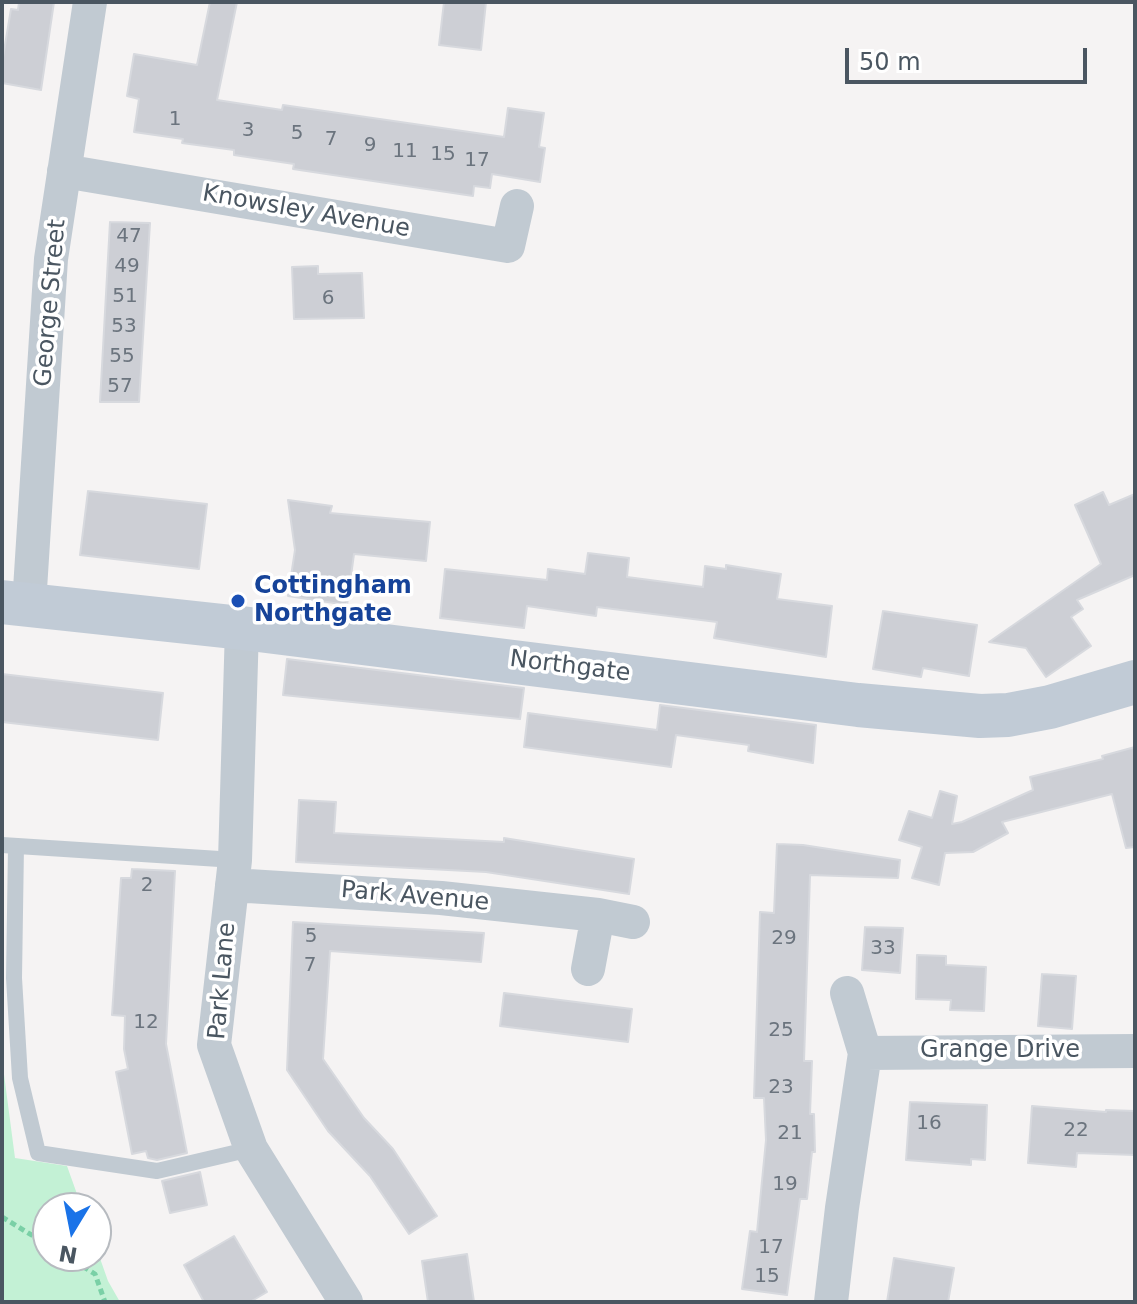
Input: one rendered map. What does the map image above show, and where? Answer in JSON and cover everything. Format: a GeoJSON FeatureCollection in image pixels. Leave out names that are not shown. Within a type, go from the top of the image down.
{"type":"FeatureCollection","features":[{"type":"Feature","properties":{"kind":"street","name":"George Street"},"geometry":{"type":"LineString","coordinates":[[16,604],[51,259],[90,2]]}},
{"type":"Feature","properties":{"kind":"street","name":"Knowsley Avenue"},"geometry":{"type":"LineString","coordinates":[[64,171],[508,246],[517,206]]}},
{"type":"Feature","properties":{"kind":"street","name":"Northgate"},"geometry":{"type":"LineString","coordinates":[[16,604],[242,628],[858,705],[980,716],[1008,715],[1050,707],[1135,682]]}},
{"type":"Feature","properties":{"kind":"street","name":"Park Lane"},"geometry":{"type":"LineString","coordinates":[[242,628],[234,873],[214,1045],[251,1149],[346,1302]]}},
{"type":"Feature","properties":{"kind":"street","name":"Park Avenue"},"geometry":{"type":"LineString","coordinates":[[234,873],[598,915],[633,922]]}},
{"type":"Feature","properties":{"kind":"street"},"geometry":{"type":"LineString","coordinates":[[588,969],[598,915]]}},
{"type":"Feature","properties":{"kind":"street"},"geometry":{"type":"LineString","coordinates":[[831,1302],[865,1053],[847,993]]}},
{"type":"Feature","properties":{"kind":"street","name":"Grange Drive"},"geometry":{"type":"LineString","coordinates":[[865,1053],[1135,1051]]}},
{"type":"Feature","properties":{"kind":"lane"},"geometry":{"type":"LineString","coordinates":[[234,873],[9,846],[20,1078],[38,1153],[157,1171],[251,1149]]}},
{"type":"Feature","properties":{"kind":"path"},"geometry":{"type":"LineString","coordinates":[[2,1217],[32,1235]]}},
{"type":"Feature","properties":{"kind":"path"},"geometry":{"type":"LineString","coordinates":[[92,1272],[105,1302]]}},
{"type":"Feature","properties":{"kind":"green space"},"geometry":{"type":"Polygon","coordinates":[[[2,1059],[15,1158],[67,1166],[76,1192],[32,1192],[32,1272],[105,1272],[120,1302],[2,1302],[2,1059]]]}},
{"type":"Feature","properties":{"kind":"building"},"geometry":{"type":"Polygon","coordinates":[[[19,2],[54,2],[41,90],[2,83],[2,63],[11,9],[18,10],[19,2]]]}},
{"type":"Feature","properties":{"kind":"building"},"geometry":{"type":"Polygon","coordinates":[[[210,2],[237,2],[217,100],[282,110],[283,105],[504,137],[508,108],[544,113],[539,147],[545,148],[540,182],[492,174],[490,188],[474,186],[473,196],[293,169],[294,164],[234,155],[234,150],[134,132],[139,99],[127,96],[134,54],[197,65],[210,2]]]}},
{"type":"Feature","properties":{"kind":"building"},"geometry":{"type":"Polygon","coordinates":[[[444,2],[486,2],[481,50],[439,45],[444,2]]]}},
{"type":"Feature","properties":{"kind":"building"},"geometry":{"type":"Polygon","coordinates":[[[110,222],[150,223],[139,402],[100,402],[110,222]]]}},
{"type":"Feature","properties":{"kind":"building"},"geometry":{"type":"Polygon","coordinates":[[[318,266],[318,274],[362,273],[364,318],[294,319],[292,267],[318,266]]]}},
{"type":"Feature","properties":{"kind":"building"},"geometry":{"type":"Polygon","coordinates":[[[88,491],[207,504],[199,569],[80,555],[88,491]]]}},
{"type":"Feature","properties":{"kind":"building"},"geometry":{"type":"Polygon","coordinates":[[[1103,492],[1109,505],[1135,494],[1135,575],[1077,600],[1083,609],[1071,617],[1091,646],[1046,677],[1026,648],[989,642],[1101,564],[1075,505],[1103,492]]]}},
{"type":"Feature","properties":{"kind":"building"},"geometry":{"type":"Polygon","coordinates":[[[288,500],[332,506],[330,513],[430,522],[426,561],[354,554],[347,605],[288,596],[295,550],[288,500]]]}},
{"type":"Feature","properties":{"kind":"building"},"geometry":{"type":"Polygon","coordinates":[[[588,553],[629,558],[627,577],[703,587],[705,566],[726,569],[726,565],[781,574],[777,599],[832,606],[826,657],[714,638],[717,622],[597,607],[596,616],[527,606],[524,628],[440,618],[445,569],[547,580],[548,569],[585,574],[588,553]]]}},
{"type":"Feature","properties":{"kind":"building"},"geometry":{"type":"Polygon","coordinates":[[[883,611],[977,625],[969,676],[923,668],[921,677],[873,669],[883,611]]]}},
{"type":"Feature","properties":{"kind":"building"},"geometry":{"type":"Polygon","coordinates":[[[287,659],[524,688],[520,719],[283,695],[287,659]]]}},
{"type":"Feature","properties":{"kind":"building"},"geometry":{"type":"Polygon","coordinates":[[[2,674],[163,693],[158,740],[2,722],[2,674]]]}},
{"type":"Feature","properties":{"kind":"building"},"geometry":{"type":"Polygon","coordinates":[[[660,705],[816,725],[813,763],[748,751],[749,745],[676,735],[671,767],[524,747],[528,713],[657,730],[660,705]]]}},
{"type":"Feature","properties":{"kind":"building"},"geometry":{"type":"Polygon","coordinates":[[[1135,747],[1135,847],[1126,848],[1112,794],[1002,822],[1008,833],[973,852],[945,853],[939,885],[912,878],[922,847],[899,840],[909,811],[932,818],[940,791],[957,796],[952,824],[962,822],[1033,790],[1030,777],[1103,759],[1102,756],[1135,747]]]}},
{"type":"Feature","properties":{"kind":"building"},"geometry":{"type":"Polygon","coordinates":[[[299,800],[336,802],[334,833],[504,842],[504,838],[634,859],[629,894],[486,872],[296,862],[299,800]]]}},
{"type":"Feature","properties":{"kind":"building"},"geometry":{"type":"Polygon","coordinates":[[[777,844],[900,860],[898,878],[810,875],[804,1061],[812,1061],[810,1114],[814,1114],[815,1152],[812,1152],[807,1199],[800,1199],[787,1295],[742,1289],[750,1231],[757,1232],[766,1140],[764,1098],[754,1098],[760,912],[774,913],[777,844]]]}},
{"type":"Feature","properties":{"kind":"building"},"geometry":{"type":"Polygon","coordinates":[[[132,869],[175,871],[166,1044],[187,1153],[157,1160],[148,1158],[146,1151],[132,1154],[116,1072],[128,1069],[124,1049],[125,1016],[112,1015],[121,878],[131,878],[132,869]]]}},
{"type":"Feature","properties":{"kind":"building"},"geometry":{"type":"Polygon","coordinates":[[[293,922],[484,933],[481,962],[330,951],[323,1059],[364,1118],[393,1149],[437,1216],[409,1234],[370,1176],[328,1131],[287,1070],[293,922]]]}},
{"type":"Feature","properties":{"kind":"building"},"geometry":{"type":"Polygon","coordinates":[[[865,927],[903,928],[900,973],[862,970],[865,927]]]}},
{"type":"Feature","properties":{"kind":"building"},"geometry":{"type":"Polygon","coordinates":[[[917,955],[946,956],[946,965],[986,967],[984,1011],[950,1010],[951,1000],[916,999],[917,955]]]}},
{"type":"Feature","properties":{"kind":"building"},"geometry":{"type":"Polygon","coordinates":[[[1042,974],[1076,976],[1072,1029],[1038,1026],[1042,974]]]}},
{"type":"Feature","properties":{"kind":"building"},"geometry":{"type":"Polygon","coordinates":[[[504,993],[632,1009],[628,1042],[500,1026],[504,993]]]}},
{"type":"Feature","properties":{"kind":"building"},"geometry":{"type":"Polygon","coordinates":[[[910,1102],[987,1105],[985,1160],[971,1159],[971,1165],[906,1160],[910,1102]]]}},
{"type":"Feature","properties":{"kind":"building"},"geometry":{"type":"Polygon","coordinates":[[[1032,1106],[1106,1112],[1135,1111],[1135,1155],[1077,1153],[1076,1167],[1028,1163],[1032,1106]]]}},
{"type":"Feature","properties":{"kind":"building"},"geometry":{"type":"Polygon","coordinates":[[[200,1172],[207,1205],[170,1213],[162,1181],[200,1172]]]}},
{"type":"Feature","properties":{"kind":"building"},"geometry":{"type":"Polygon","coordinates":[[[234,1236],[267,1292],[250,1302],[204,1302],[184,1265],[234,1236]]]}},
{"type":"Feature","properties":{"kind":"building"},"geometry":{"type":"Polygon","coordinates":[[[467,1254],[474,1302],[428,1302],[422,1261],[467,1254]]]}},
{"type":"Feature","properties":{"kind":"building"},"geometry":{"type":"Polygon","coordinates":[[[894,1258],[954,1268],[948,1302],[887,1302],[894,1258]]]}},
{"type":"Feature","properties":{"kind":"place","name":"Cottingham Northgate"},"geometry":{"type":"Point","coordinates":[238,601]}}]}
